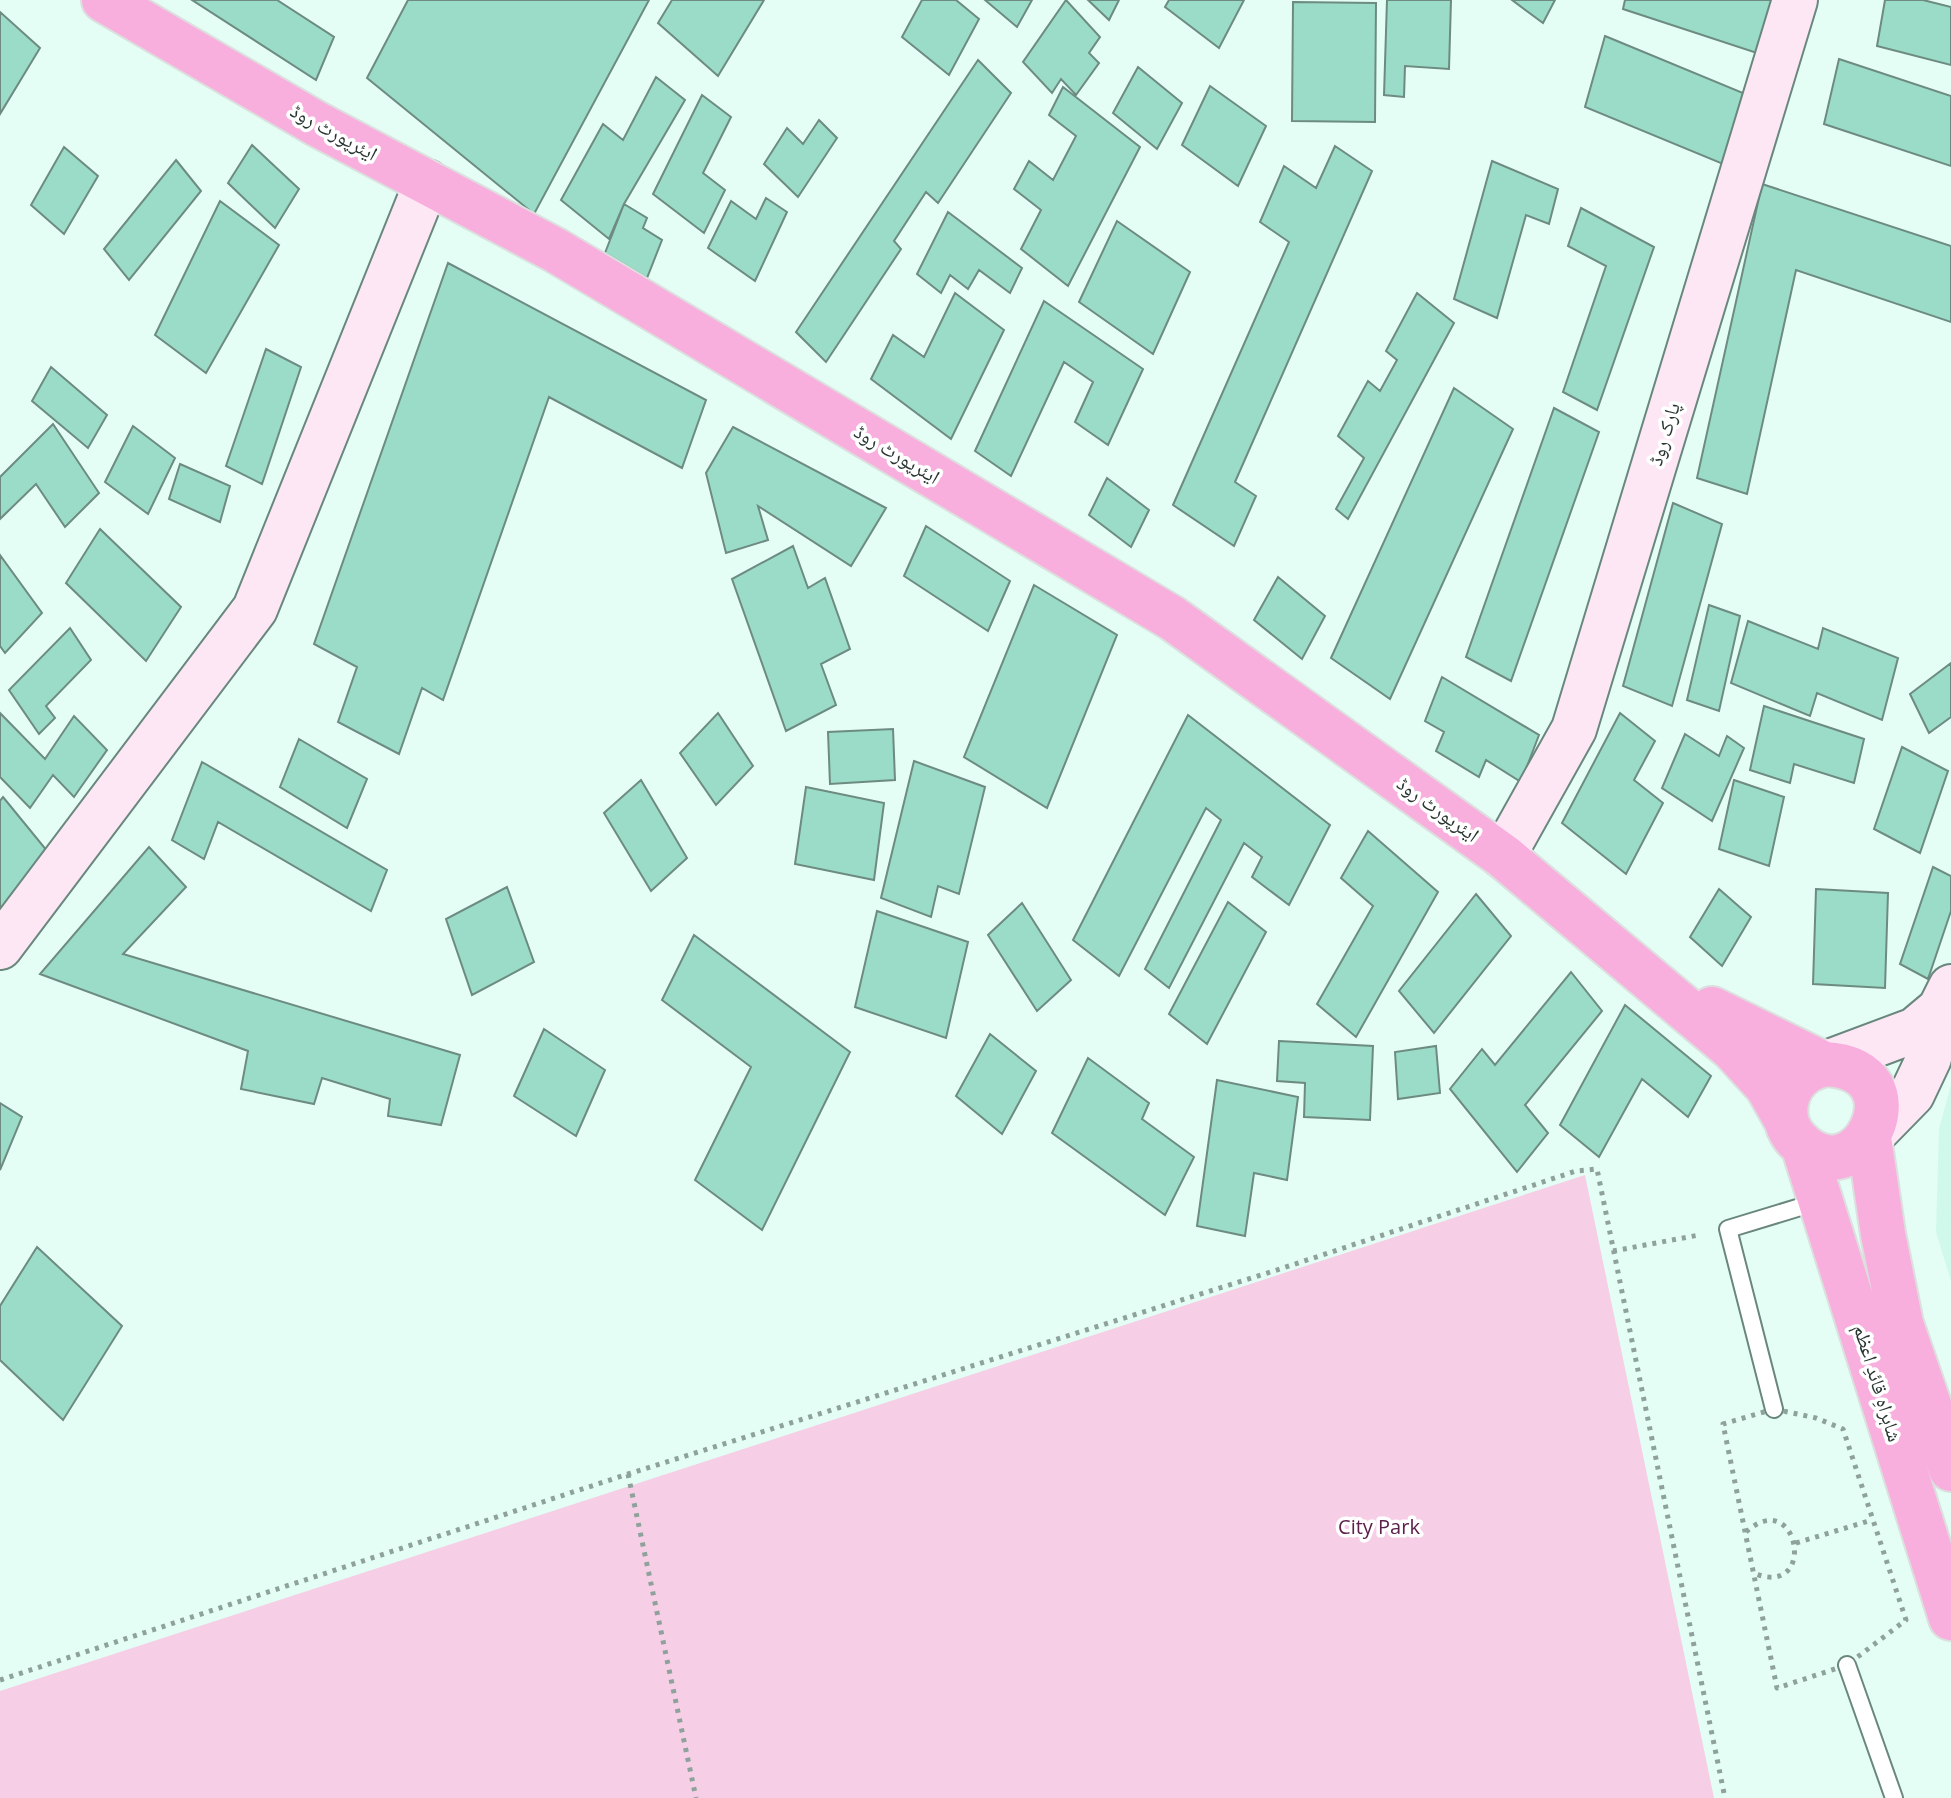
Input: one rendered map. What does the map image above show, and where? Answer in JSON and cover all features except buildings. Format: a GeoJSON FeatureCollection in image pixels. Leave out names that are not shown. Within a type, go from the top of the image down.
{"type":"FeatureCollection","features":[{"type":"Feature","properties":{"kind":"highway","name":"ایئرپورٹ روڈ"},"geometry":{"type":"LineString","coordinates":[[104,0],[317,124],[555,250],[1172,618],[1503,856],[1646,974],[1733,1049],[1767,1086],[1795,1133]]}},
{"type":"Feature","properties":{"kind":"highway","name":"ایئرپورٹ روڈ"},"geometry":{"type":"LineString","coordinates":[[1646,974],[1767,1038],[1824,1064]]}},
{"type":"Feature","properties":{"kind":"highway"},"geometry":{"type":"LineString","coordinates":[[1824,1064],[1843,1065],[1859,1073],[1872,1087],[1878,1104],[1877,1122],[1869,1138],[1856,1150],[1839,1157],[1820,1155],[1795,1133],[1786,1099],[1794,1083],[1807,1071],[1824,1064]]}},
{"type":"Feature","properties":{"kind":"highway","name":"شاہراہِ قائدِ اعظم"},"geometry":{"type":"LineString","coordinates":[[1795,1133],[1821,1201],[1951,1618]]}},
{"type":"Feature","properties":{"kind":"highway","name":"شاہراہِ قائدِ اعظم"},"geometry":{"type":"LineString","coordinates":[[1869,1138],[1883,1234],[1901,1324],[1951,1469]]}},
{"type":"Feature","properties":{"kind":"street","name":"پارک روڈ"},"geometry":{"type":"LineString","coordinates":[[1503,856],[1574,729],[1795,0]]}},
{"type":"Feature","properties":{"kind":"street"},"geometry":{"type":"LineString","coordinates":[[0,947],[255,609],[427,182]]}},
{"type":"Feature","properties":{"kind":"street"},"geometry":{"type":"LineString","coordinates":[[1824,1064],[1915,1030],[1945,998]]}},
{"type":"Feature","properties":{"kind":"street"},"geometry":{"type":"LineString","coordinates":[[1869,1138],[1912,1094],[1929,1058],[1945,998]]}},
{"type":"Feature","properties":{"kind":"lane"},"geometry":{"type":"LineString","coordinates":[[1774,1409],[1728,1229],[1821,1201]]}},
{"type":"Feature","properties":{"kind":"lane"},"geometry":{"type":"LineString","coordinates":[[1847,1665],[1894,1798]]}},
{"type":"Feature","properties":{"kind":"path"},"geometry":{"type":"LineString","coordinates":[[0,1680],[628,1474],[1268,1273],[1576,1171],[1597,1169],[1725,1798]]}},
{"type":"Feature","properties":{"kind":"path"},"geometry":{"type":"LineString","coordinates":[[1613,1251],[1728,1229]]}},
{"type":"Feature","properties":{"kind":"path"},"geometry":{"type":"LineString","coordinates":[[1774,1409],[1816,1418],[1843,1429],[1872,1520],[1906,1620],[1847,1665],[1777,1688],[1723,1424],[1774,1409]]}},
{"type":"Feature","properties":{"kind":"path"},"geometry":{"type":"LineString","coordinates":[[628,1474],[696,1798]]}},
{"type":"Feature","properties":{"kind":"path"},"geometry":{"type":"LineString","coordinates":[[1796,1543],[1872,1520]]}},
{"type":"Feature","properties":{"kind":"path"},"geometry":{"type":"LineString","coordinates":[[1746,1533],[1760,1522],[1778,1523],[1786,1528],[1796,1543],[1794,1559],[1785,1571],[1771,1577],[1756,1574]]}},
{"type":"Feature","properties":{"kind":"shaded area"},"geometry":{"type":"Polygon","coordinates":[[[1951,1085],[1951,1281],[1936,1232],[1939,1129],[1951,1085]]]}},
{"type":"Feature","properties":{"kind":"green space","name":"City Park"},"geometry":{"type":"Polygon","coordinates":[[[1585,1175],[1714,1798],[0,1798],[0,1691],[1585,1175]]]}}]}
